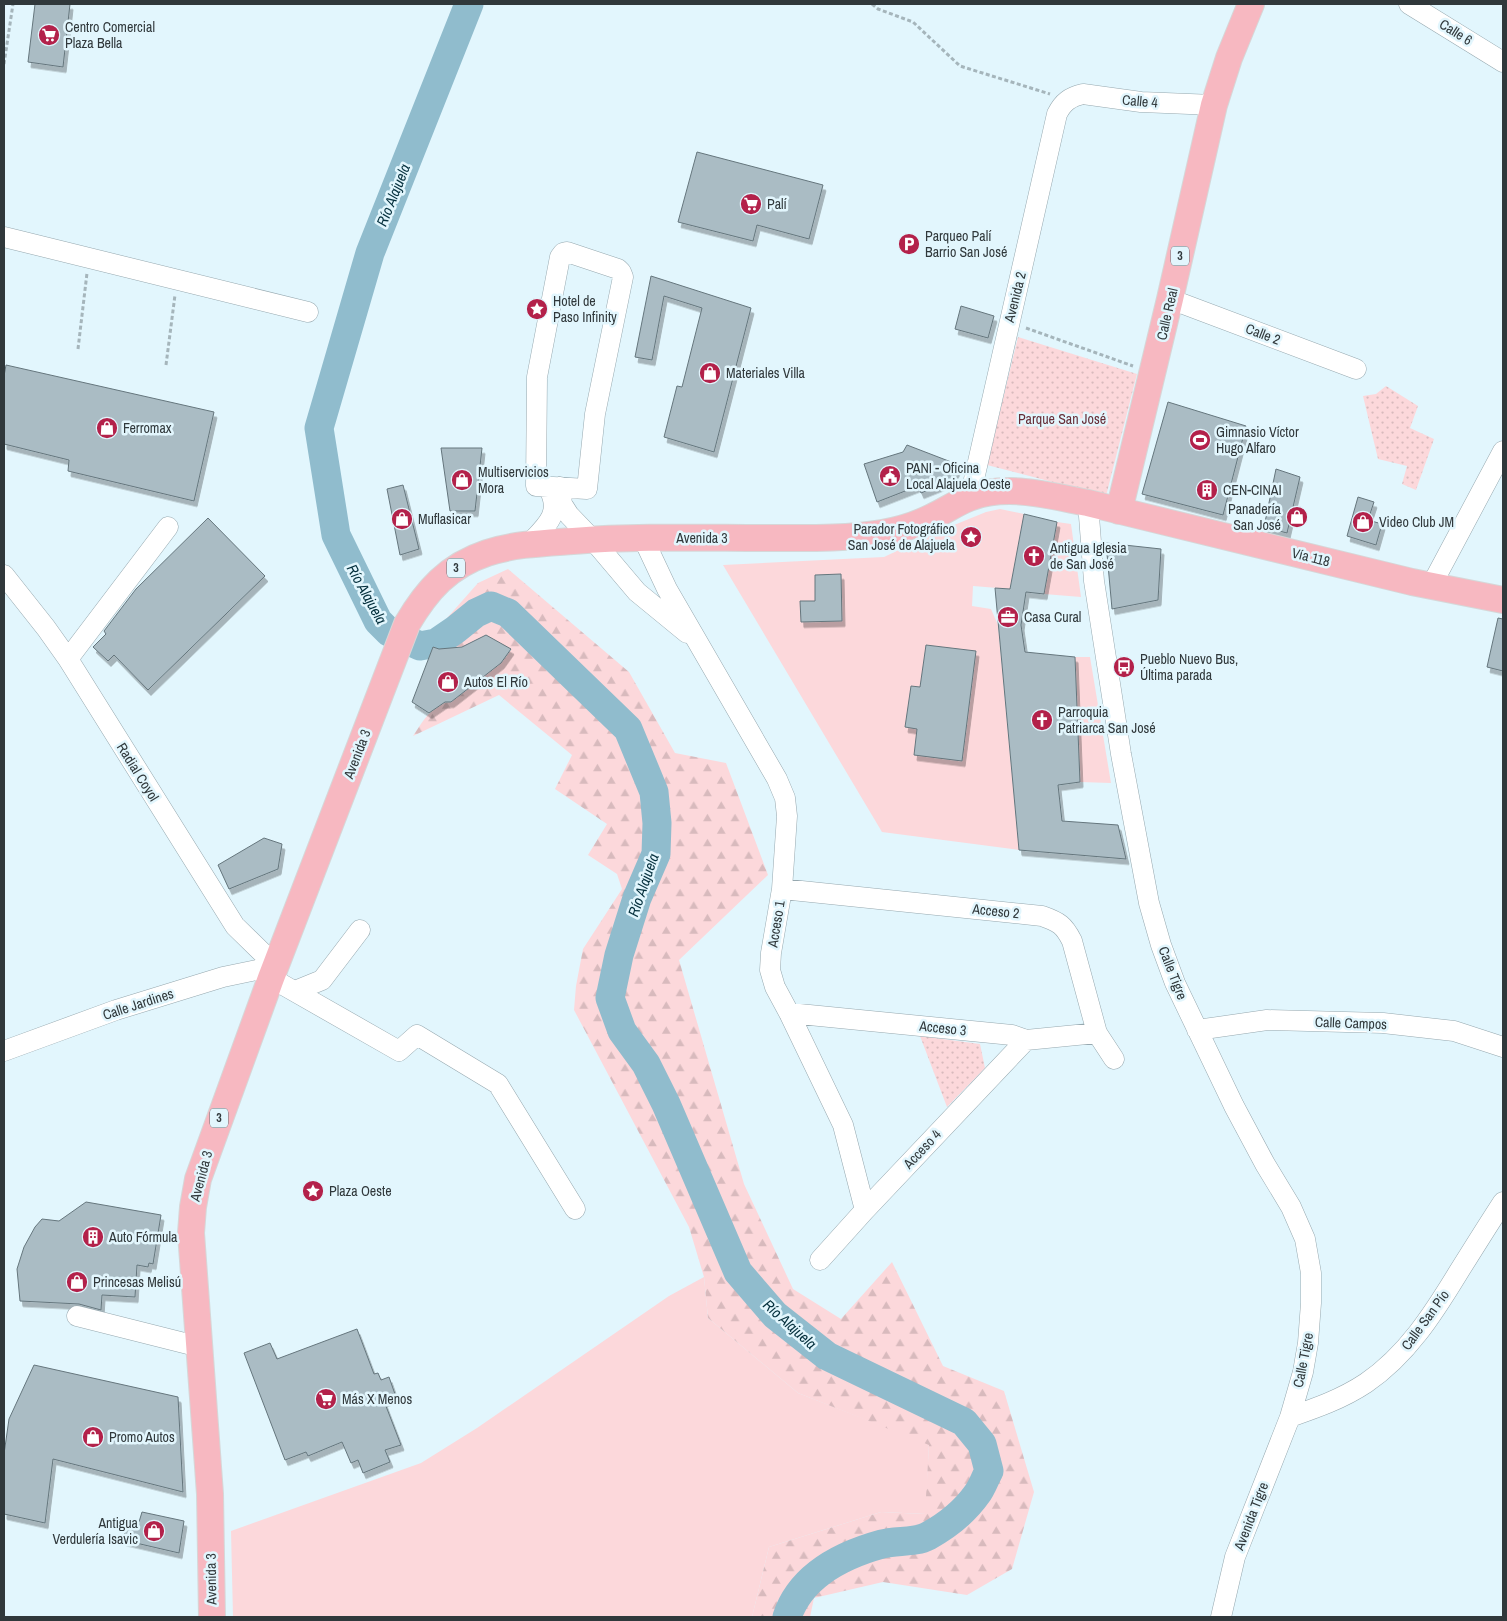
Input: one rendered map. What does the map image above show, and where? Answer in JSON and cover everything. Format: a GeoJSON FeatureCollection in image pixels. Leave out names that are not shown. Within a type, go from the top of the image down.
{"type":"FeatureCollection","features":[{"type":"Feature","properties":{"kind":"main road","name":"Calle Real"},"geometry":{"type":"LineString","coordinates":[[1119,511],[1153,373],[1214,105],[1229,58],[1251,4]]}},
{"type":"Feature","properties":{"kind":"main road","name":"Avenida 3"},"geometry":{"type":"LineString","coordinates":[[212,1617],[210,1494],[191,1233],[198,1179],[274,972],[403,635],[427,593],[447,574],[486,553],[528,544],[643,538],[834,538],[881,533],[910,527],[970,497],[998,492],[1050,495],[1119,511]]}},
{"type":"Feature","properties":{"kind":"main road","name":"Vía 118"},"geometry":{"type":"LineString","coordinates":[[1119,511],[1432,586],[1503,600]]}},
{"type":"Feature","properties":{"kind":"street","name":"Calle 6"},"geometry":{"type":"LineString","coordinates":[[1409,4],[1503,62]]}},
{"type":"Feature","properties":{"kind":"street","name":"Calle 4"},"geometry":{"type":"LineString","coordinates":[[1067,100],[1083,94],[1141,102],[1214,105]]}},
{"type":"Feature","properties":{"kind":"street","name":"Avenida 2"},"geometry":{"type":"LineString","coordinates":[[970,497],[1057,114],[1067,100]]}},
{"type":"Feature","properties":{"kind":"street"},"geometry":{"type":"LineString","coordinates":[[4,237],[308,312]]}},
{"type":"Feature","properties":{"kind":"street"},"geometry":{"type":"LineString","coordinates":[[567,252],[618,269],[622,277],[595,414],[587,489],[554,487],[536,486],[537,377],[560,257],[563,253],[567,252]]}},
{"type":"Feature","properties":{"kind":"street","name":"Calle 2"},"geometry":{"type":"LineString","coordinates":[[1170,299],[1356,369]]}},
{"type":"Feature","properties":{"kind":"street"},"geometry":{"type":"LineString","coordinates":[[1432,586],[1503,451]]}},
{"type":"Feature","properties":{"kind":"street"},"geometry":{"type":"LineString","coordinates":[[528,544],[549,523],[554,512],[554,487]]}},
{"type":"Feature","properties":{"kind":"street","name":"Acceso 1"},"geometry":{"type":"LineString","coordinates":[[554,487],[569,515],[637,592],[698,642]]}},
{"type":"Feature","properties":{"kind":"street","name":"Calle Tigre"},"geometry":{"type":"LineString","coordinates":[[1088,503],[1097,600],[1121,754],[1149,903],[1161,945],[1175,983],[1234,1106],[1291,1207],[1305,1239],[1311,1273],[1308,1343],[1303,1372],[1290,1417]]}},
{"type":"Feature","properties":{"kind":"street"},"geometry":{"type":"LineString","coordinates":[[68,659],[168,528]]}},
{"type":"Feature","properties":{"kind":"street","name":"Acceso 1"},"geometry":{"type":"LineString","coordinates":[[643,538],[666,589],[776,779],[784,798],[787,816],[782,888],[770,970],[775,987],[843,1125],[865,1210]]}},
{"type":"Feature","properties":{"kind":"street","name":"Radial Coyol"},"geometry":{"type":"LineString","coordinates":[[4,576],[46,628],[68,659],[235,926],[274,972],[295,991],[399,1050],[417,1035],[498,1084],[575,1209]]}},
{"type":"Feature","properties":{"kind":"street","name":"Acceso 2"},"geometry":{"type":"LineString","coordinates":[[782,888],[1033,915],[1057,921],[1066,929],[1072,941],[1097,1033],[1114,1059]]}},
{"type":"Feature","properties":{"kind":"street"},"geometry":{"type":"LineString","coordinates":[[295,991],[322,980],[360,930]]}},
{"type":"Feature","properties":{"kind":"street","name":"Calle Jardines"},"geometry":{"type":"LineString","coordinates":[[4,1051],[116,1010],[223,977],[274,972]]}},
{"type":"Feature","properties":{"kind":"street","name":"Acceso 3"},"geometry":{"type":"LineString","coordinates":[[789,1013],[1012,1034],[1026,1040],[1097,1033]]}},
{"type":"Feature","properties":{"kind":"street","name":"Calle Campos"},"geometry":{"type":"LineString","coordinates":[[1197,1030],[1267,1020],[1383,1023],[1454,1031],[1503,1047]]}},
{"type":"Feature","properties":{"kind":"street","name":"Acceso 4"},"geometry":{"type":"LineString","coordinates":[[820,1260],[1026,1040]]}},
{"type":"Feature","properties":{"kind":"street","name":"Calle San Pío"},"geometry":{"type":"LineString","coordinates":[[1290,1417],[1334,1401],[1366,1383],[1404,1350],[1429,1319],[1503,1202]]}},
{"type":"Feature","properties":{"kind":"street"},"geometry":{"type":"LineString","coordinates":[[77,1316],[200,1347]]}},
{"type":"Feature","properties":{"kind":"street","name":"Avenida Tigre"},"geometry":{"type":"LineString","coordinates":[[1222,1617],[1235,1557],[1290,1417]]}},
{"type":"Feature","properties":{"kind":"path"},"geometry":{"type":"LineString","coordinates":[[4,64],[13,4]]}},
{"type":"Feature","properties":{"kind":"path"},"geometry":{"type":"LineString","coordinates":[[872,4],[878,9],[913,22],[960,66],[1067,100]]}},
{"type":"Feature","properties":{"kind":"path"},"geometry":{"type":"LineString","coordinates":[[78,349],[88,258]]}},
{"type":"Feature","properties":{"kind":"path"},"geometry":{"type":"LineString","coordinates":[[166,364],[177,280]]}},
{"type":"Feature","properties":{"kind":"path"},"geometry":{"type":"LineString","coordinates":[[1010,322],[1153,373]]}},
{"type":"Feature","properties":{"kind":"green space","name":"Parque San José"},"geometry":{"type":"Polygon","coordinates":[[[1018,337],[1137,374],[1106,496],[987,465],[1018,337]]]}},
{"type":"Feature","properties":{"kind":"green space"},"geometry":{"type":"Polygon","coordinates":[[[1386,386],[1418,406],[1410,428],[1434,439],[1416,490],[1402,484],[1407,466],[1378,459],[1363,396],[1376,394],[1386,386]]]}},
{"type":"Feature","properties":{"kind":"green space"},"geometry":{"type":"Polygon","coordinates":[[[1000,509],[1024,514],[1010,589],[973,586],[972,606],[991,609],[998,625],[1019,850],[882,832],[723,565],[884,557],[937,532],[986,512],[1000,509]]]}},
{"type":"Feature","properties":{"kind":"green space"},"geometry":{"type":"Polygon","coordinates":[[[1057,522],[1071,524],[1081,597],[1044,594],[1057,522]]]}},
{"type":"Feature","properties":{"kind":"green space"},"geometry":{"type":"Polygon","coordinates":[[[508,569],[629,672],[675,753],[726,763],[768,875],[679,960],[744,1184],[793,1289],[841,1319],[892,1262],[943,1366],[1004,1391],[1034,1492],[1012,1569],[967,1595],[883,1582],[814,1598],[810,1617],[752,1617],[769,1547],[881,1512],[925,1514],[929,1445],[798,1393],[708,1318],[704,1277],[689,1227],[574,1010],[576,986],[583,949],[622,889],[617,874],[588,855],[607,824],[555,789],[572,755],[499,695],[413,736],[433,709],[439,705],[451,702],[501,663],[511,650],[486,635],[462,647],[416,653],[478,583],[508,569]]]}},
{"type":"Feature","properties":{"kind":"green space"},"geometry":{"type":"Polygon","coordinates":[[[1075,657],[1090,657],[1111,783],[1080,782],[1075,657]]]}},
{"type":"Feature","properties":{"kind":"green space"},"geometry":{"type":"Polygon","coordinates":[[[920,1036],[980,1044],[985,1068],[947,1107],[920,1036]]]}},
{"type":"Feature","properties":{"kind":"green space"},"geometry":{"type":"Polygon","coordinates":[[[704,1277],[708,1318],[798,1393],[929,1444],[926,1514],[881,1512],[769,1547],[752,1617],[233,1617],[231,1531],[421,1463],[477,1428],[669,1296],[704,1277]]]}},
{"type":"Feature","properties":{"kind":"building","name":"Centro Comercial Plaza Bella"},"geometry":{"type":"Polygon","coordinates":[[[35,4],[70,4],[63,67],[28,62],[35,4]]]}},
{"type":"Feature","properties":{"kind":"building","name":"Palí"},"geometry":{"type":"Polygon","coordinates":[[[697,152],[823,185],[809,239],[757,225],[753,241],[678,222],[697,152]]]}},
{"type":"Feature","properties":{"kind":"building","name":"Materiales Villa"},"geometry":{"type":"Polygon","coordinates":[[[651,276],[751,308],[714,452],[664,437],[677,386],[682,387],[702,308],[664,296],[652,360],[635,357],[651,276]]]}},
{"type":"Feature","properties":{"kind":"building"},"geometry":{"type":"Polygon","coordinates":[[[961,306],[994,316],[988,338],[955,329],[961,306]]]}},
{"type":"Feature","properties":{"kind":"building","name":"Ferromax"},"geometry":{"type":"Polygon","coordinates":[[[6,365],[214,412],[194,501],[68,471],[69,460],[4,444],[4,376],[6,365]]]}},
{"type":"Feature","properties":{"kind":"building"},"geometry":{"type":"Polygon","coordinates":[[[1168,402],[1246,426],[1223,515],[1142,494],[1168,402]]]}},
{"type":"Feature","properties":{"kind":"building"},"geometry":{"type":"Polygon","coordinates":[[[907,445],[959,465],[951,481],[921,493],[918,486],[877,502],[864,464],[903,452],[907,445]]]}},
{"type":"Feature","properties":{"kind":"building","name":"Multiservicios Mora"},"geometry":{"type":"Polygon","coordinates":[[[441,448],[482,448],[475,511],[450,511],[441,448]]]}},
{"type":"Feature","properties":{"kind":"building"},"geometry":{"type":"Polygon","coordinates":[[[1276,469],[1300,477],[1287,533],[1264,527],[1276,469]]]}},
{"type":"Feature","properties":{"kind":"building","name":"Muflasicar"},"geometry":{"type":"Polygon","coordinates":[[[403,485],[419,549],[400,555],[387,489],[403,485]]]}},
{"type":"Feature","properties":{"kind":"building","name":"Video Club JM"},"geometry":{"type":"Polygon","coordinates":[[[1358,497],[1374,502],[1368,520],[1382,524],[1376,545],[1347,536],[1358,497]]]}},
{"type":"Feature","properties":{"kind":"building","name":"Parroquia Patriarca San José"},"geometry":{"type":"Polygon","coordinates":[[[1024,514],[1057,522],[1044,594],[1026,592],[1021,625],[1025,652],[1075,657],[1080,782],[1058,785],[1062,821],[1118,825],[1126,859],[1019,850],[995,588],[1010,589],[1024,514]]]}},
{"type":"Feature","properties":{"kind":"building"},"geometry":{"type":"Polygon","coordinates":[[[208,518],[265,576],[148,690],[114,655],[108,661],[93,647],[106,634],[104,631],[136,589],[208,518]]]}},
{"type":"Feature","properties":{"kind":"building"},"geometry":{"type":"Polygon","coordinates":[[[1106,543],[1161,549],[1158,600],[1112,609],[1106,543]]]}},
{"type":"Feature","properties":{"kind":"building"},"geometry":{"type":"Polygon","coordinates":[[[841,574],[842,621],[801,622],[800,601],[815,601],[815,575],[841,574]]]}},
{"type":"Feature","properties":{"kind":"building"},"geometry":{"type":"Polygon","coordinates":[[[1498,618],[1503,619],[1503,671],[1487,667],[1498,618]]]}},
{"type":"Feature","properties":{"kind":"building","name":"Autos El Río"},"geometry":{"type":"Polygon","coordinates":[[[486,635],[511,649],[501,663],[451,702],[445,702],[429,713],[412,702],[433,647],[439,649],[462,647],[486,635]]]}},
{"type":"Feature","properties":{"kind":"building"},"geometry":{"type":"Polygon","coordinates":[[[926,645],[976,651],[962,761],[914,755],[917,729],[905,727],[911,686],[920,687],[926,645]]]}},
{"type":"Feature","properties":{"kind":"building"},"geometry":{"type":"Polygon","coordinates":[[[264,838],[282,844],[278,869],[229,889],[218,865],[264,838]]]}},
{"type":"Feature","properties":{"kind":"building"},"geometry":{"type":"Polygon","coordinates":[[[86,1202],[161,1215],[153,1264],[149,1263],[148,1267],[137,1265],[135,1297],[102,1295],[101,1310],[79,1304],[20,1301],[17,1269],[24,1247],[35,1227],[42,1219],[59,1221],[86,1202]]]}},
{"type":"Feature","properties":{"kind":"building","name":"Más X Menos"},"geometry":{"type":"Polygon","coordinates":[[[357,1329],[374,1374],[378,1373],[381,1380],[389,1377],[396,1397],[384,1401],[401,1445],[385,1450],[390,1462],[363,1473],[358,1460],[351,1463],[342,1442],[308,1456],[306,1452],[285,1460],[244,1353],[270,1343],[277,1359],[357,1329]]]}},
{"type":"Feature","properties":{"kind":"building","name":"Promo Autos"},"geometry":{"type":"Polygon","coordinates":[[[34,1365],[178,1397],[183,1492],[53,1459],[45,1523],[4,1514],[4,1454],[9,1419],[34,1365]]]}},
{"type":"Feature","properties":{"kind":"building","name":"Antigua Verdulería Isavic"},"geometry":{"type":"Polygon","coordinates":[[[142,1512],[184,1521],[179,1553],[123,1540],[128,1519],[139,1522],[142,1512]]]}},
{"type":"Feature","properties":{"kind":"waterway","name":"Río Alajuela"},"geometry":{"type":"LineString","coordinates":[[469,4],[370,253],[319,428],[336,535],[378,621],[389,632],[420,646],[436,643],[476,613],[491,606],[508,613],[628,729],[654,792],[657,823],[656,854],[637,898],[619,955],[610,998],[622,1031],[646,1064],[666,1104],[738,1272],[775,1315],[827,1356],[964,1422],[982,1444],[989,1471],[979,1492],[955,1518],[942,1528],[923,1538],[887,1543],[852,1554],[838,1561],[813,1578],[802,1589],[793,1602],[787,1617]]}},
{"type":"Feature","properties":{"kind":"place","name":"Centro Comercial Plaza Bella"},"geometry":{"type":"Point","coordinates":[49,35]}},
{"type":"Feature","properties":{"kind":"place","name":"Palí"},"geometry":{"type":"Point","coordinates":[751,204]}},
{"type":"Feature","properties":{"kind":"place","name":"Parqueo Palí Barrio San José"},"geometry":{"type":"Point","coordinates":[909,244]}},
{"type":"Feature","properties":{"kind":"place","name":"Hotel de Paso Infinity"},"geometry":{"type":"Point","coordinates":[537,309]}},
{"type":"Feature","properties":{"kind":"place","name":"Materiales Villa"},"geometry":{"type":"Point","coordinates":[710,373]}},
{"type":"Feature","properties":{"kind":"place","name":"Ferromax"},"geometry":{"type":"Point","coordinates":[107,428]}},
{"type":"Feature","properties":{"kind":"place","name":"Gimnasio Víctor Hugo Alfaro"},"geometry":{"type":"Point","coordinates":[1200,440]}},
{"type":"Feature","properties":{"kind":"place","name":"PANI - Oficina Local Alajuela Oeste"},"geometry":{"type":"Point","coordinates":[890,476]}},
{"type":"Feature","properties":{"kind":"place","name":"Multiservicios Mora"},"geometry":{"type":"Point","coordinates":[462,480]}},
{"type":"Feature","properties":{"kind":"place","name":"CEN-CINAI"},"geometry":{"type":"Point","coordinates":[1207,490]}},
{"type":"Feature","properties":{"kind":"place","name":"Panadería San José"},"geometry":{"type":"Point","coordinates":[1297,517]}},
{"type":"Feature","properties":{"kind":"place","name":"Muflasicar"},"geometry":{"type":"Point","coordinates":[402,519]}},
{"type":"Feature","properties":{"kind":"place","name":"Video Club JM"},"geometry":{"type":"Point","coordinates":[1363,522]}},
{"type":"Feature","properties":{"kind":"place","name":"Parador Fotográfico San José de Alajuela"},"geometry":{"type":"Point","coordinates":[971,537]}},
{"type":"Feature","properties":{"kind":"place","name":"Antigua Iglesia de San José"},"geometry":{"type":"Point","coordinates":[1034,556]}},
{"type":"Feature","properties":{"kind":"place","name":"Casa Cural"},"geometry":{"type":"Point","coordinates":[1008,617]}},
{"type":"Feature","properties":{"kind":"place","name":"Pueblo Nuevo Bus, Última parada"},"geometry":{"type":"Point","coordinates":[1124,667]}},
{"type":"Feature","properties":{"kind":"place","name":"Autos El Río"},"geometry":{"type":"Point","coordinates":[448,682]}},
{"type":"Feature","properties":{"kind":"place","name":"Parroquia Patriarca San José"},"geometry":{"type":"Point","coordinates":[1042,720]}},
{"type":"Feature","properties":{"kind":"place","name":"Plaza Oeste"},"geometry":{"type":"Point","coordinates":[313,1191]}},
{"type":"Feature","properties":{"kind":"place","name":"Auto Fórmula"},"geometry":{"type":"Point","coordinates":[93,1237]}},
{"type":"Feature","properties":{"kind":"place","name":"Princesas Melisú"},"geometry":{"type":"Point","coordinates":[77,1282]}},
{"type":"Feature","properties":{"kind":"place","name":"Más X Menos"},"geometry":{"type":"Point","coordinates":[326,1399]}},
{"type":"Feature","properties":{"kind":"place","name":"Promo Autos"},"geometry":{"type":"Point","coordinates":[93,1437]}},
{"type":"Feature","properties":{"kind":"place","name":"Antigua Verdulería Isavic"},"geometry":{"type":"Point","coordinates":[154,1531]}}]}
